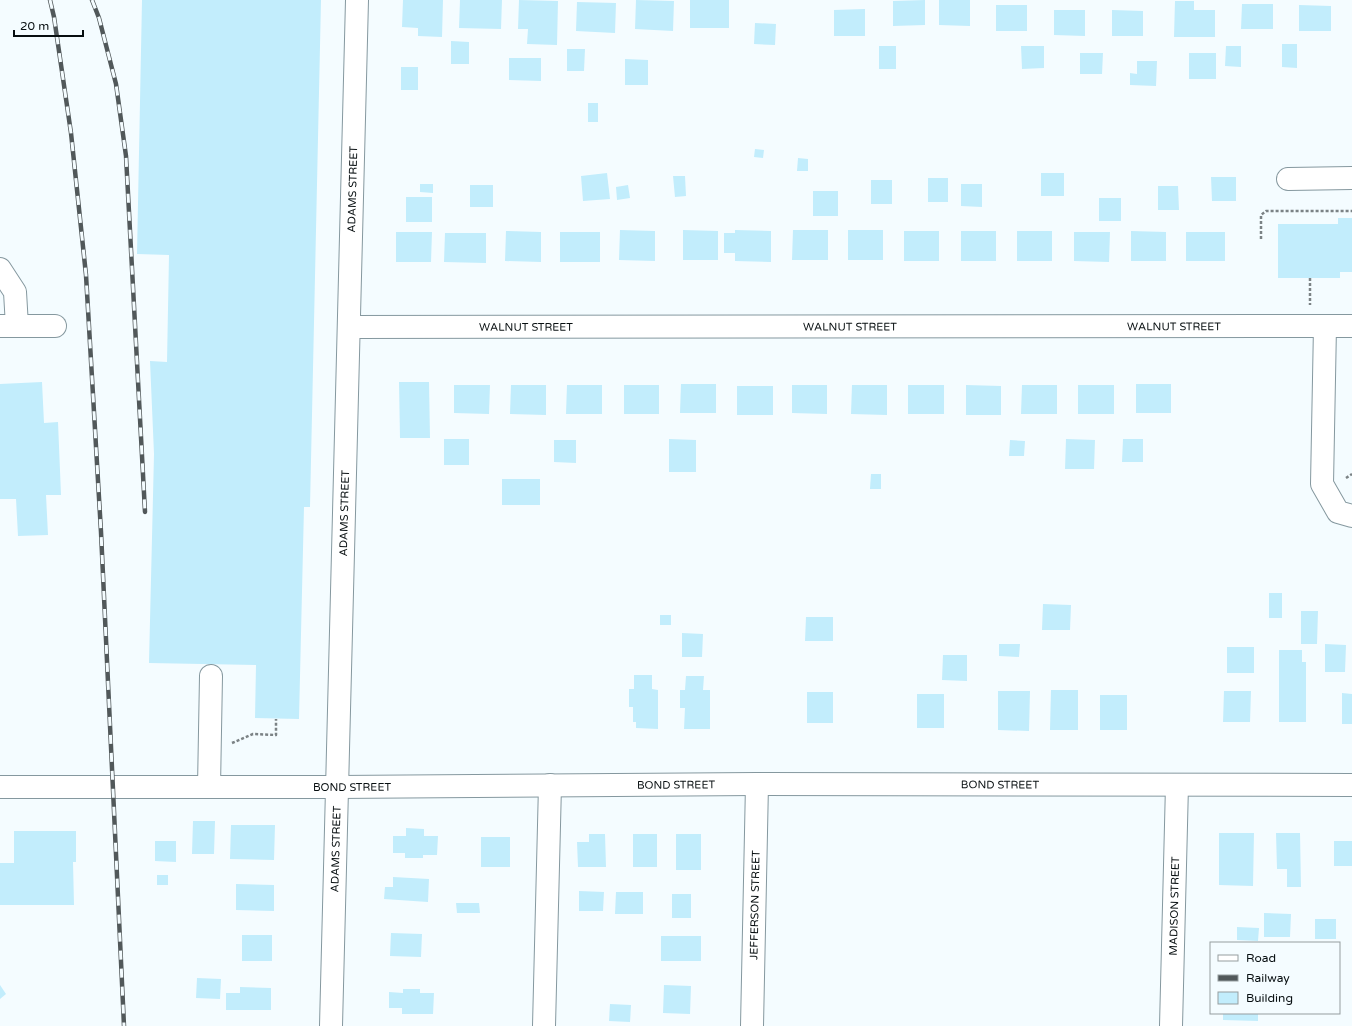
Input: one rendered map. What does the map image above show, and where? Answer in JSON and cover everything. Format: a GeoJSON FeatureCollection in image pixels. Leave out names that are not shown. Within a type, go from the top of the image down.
{"type":"FeatureCollection","features":[{"type":"Feature","properties":{"kind":"street","name":"ADAMS STREET"},"geometry":{"type":"LineString","coordinates":[[331,1026],[357,0]]}},
{"type":"Feature","properties":{"kind":"street"},"geometry":{"type":"LineString","coordinates":[[1288,179],[1352,178]]}},
{"type":"Feature","properties":{"kind":"street"},"geometry":{"type":"LineString","coordinates":[[0,269],[15,292],[9,326],[55,326]]}},
{"type":"Feature","properties":{"kind":"street"},"geometry":{"type":"LineString","coordinates":[[1325,326],[1322,484],[1338,512],[1352,516]]}},
{"type":"Feature","properties":{"kind":"street","name":"WALNUT STREET"},"geometry":{"type":"LineString","coordinates":[[348,327],[1352,326]]}},
{"type":"Feature","properties":{"kind":"street"},"geometry":{"type":"LineString","coordinates":[[209,787],[211,676]]}},
{"type":"Feature","properties":{"kind":"street","name":"BOND STREET"},"geometry":{"type":"LineString","coordinates":[[0,787],[337,787],[757,784],[1352,785]]}},
{"type":"Feature","properties":{"kind":"street","name":"JEFFERSON STREET"},"geometry":{"type":"LineString","coordinates":[[752,1026],[757,784]]}},
{"type":"Feature","properties":{"kind":"street"},"geometry":{"type":"LineString","coordinates":[[544,1026],[550,785]]}},
{"type":"Feature","properties":{"kind":"street","name":"MADISON STREET"},"geometry":{"type":"LineString","coordinates":[[1171,1026],[1177,785]]}},
{"type":"Feature","properties":{"kind":"path"},"geometry":{"type":"LineString","coordinates":[[1261,239],[1261,215],[1266,211],[1352,211]]}},
{"type":"Feature","properties":{"kind":"path"},"geometry":{"type":"LineString","coordinates":[[1310,278],[1310,307]]}},
{"type":"Feature","properties":{"kind":"path"},"geometry":{"type":"LineString","coordinates":[[253,734],[276,735],[276,719]]}},
{"type":"Feature","properties":{"kind":"building"},"geometry":{"type":"Polygon","coordinates":[[[142,0],[321,0],[310,507],[304,507],[299,719],[255,718],[256,665],[149,663],[154,454],[150,361],[167,362],[169,255],[137,254],[142,0]]]}},
{"type":"Feature","properties":{"kind":"building"},"geometry":{"type":"Polygon","coordinates":[[[403,0],[443,0],[442,37],[418,36],[418,28],[402,27],[403,0]]]}},
{"type":"Feature","properties":{"kind":"building"},"geometry":{"type":"Polygon","coordinates":[[[460,0],[502,0],[501,29],[459,28],[460,0]]]}},
{"type":"Feature","properties":{"kind":"building"},"geometry":{"type":"Polygon","coordinates":[[[519,0],[558,1],[557,45],[527,44],[528,29],[518,29],[519,0]]]}},
{"type":"Feature","properties":{"kind":"building"},"geometry":{"type":"Polygon","coordinates":[[[636,0],[674,1],[673,31],[635,29],[636,0]]]}},
{"type":"Feature","properties":{"kind":"building"},"geometry":{"type":"Polygon","coordinates":[[[690,0],[729,0],[729,28],[690,28],[690,0]]]}},
{"type":"Feature","properties":{"kind":"building"},"geometry":{"type":"Polygon","coordinates":[[[925,0],[925,25],[893,26],[893,1],[925,0]]]}},
{"type":"Feature","properties":{"kind":"building"},"geometry":{"type":"Polygon","coordinates":[[[939,0],[970,0],[970,26],[939,25],[939,0]]]}},
{"type":"Feature","properties":{"kind":"building"},"geometry":{"type":"Polygon","coordinates":[[[1175,1],[1194,1],[1194,10],[1215,10],[1215,37],[1174,37],[1175,1]]]}},
{"type":"Feature","properties":{"kind":"building"},"geometry":{"type":"Polygon","coordinates":[[[577,2],[616,3],[615,33],[576,31],[577,2]]]}},
{"type":"Feature","properties":{"kind":"building"},"geometry":{"type":"Polygon","coordinates":[[[1242,4],[1273,4],[1273,29],[1241,29],[1242,4]]]}},
{"type":"Feature","properties":{"kind":"building"},"geometry":{"type":"Polygon","coordinates":[[[996,5],[1027,5],[1027,31],[996,31],[996,5]]]}},
{"type":"Feature","properties":{"kind":"building"},"geometry":{"type":"Polygon","coordinates":[[[1299,5],[1331,6],[1331,31],[1299,31],[1299,5]]]}},
{"type":"Feature","properties":{"kind":"building"},"geometry":{"type":"Polygon","coordinates":[[[865,9],[865,36],[834,36],[834,10],[865,9]]]}},
{"type":"Feature","properties":{"kind":"building"},"geometry":{"type":"Polygon","coordinates":[[[1054,10],[1085,10],[1085,36],[1054,35],[1054,10]]]}},
{"type":"Feature","properties":{"kind":"building"},"geometry":{"type":"Polygon","coordinates":[[[1112,10],[1143,11],[1143,36],[1112,36],[1112,10]]]}},
{"type":"Feature","properties":{"kind":"building"},"geometry":{"type":"Polygon","coordinates":[[[755,23],[776,24],[775,45],[754,44],[755,23]]]}},
{"type":"Feature","properties":{"kind":"building"},"geometry":{"type":"Polygon","coordinates":[[[451,41],[469,42],[469,64],[451,64],[451,41]]]}},
{"type":"Feature","properties":{"kind":"building"},"geometry":{"type":"Polygon","coordinates":[[[1282,44],[1297,44],[1297,68],[1282,67],[1282,44]]]}},
{"type":"Feature","properties":{"kind":"building"},"geometry":{"type":"Polygon","coordinates":[[[879,46],[896,46],[896,69],[879,69],[879,46]]]}},
{"type":"Feature","properties":{"kind":"building"},"geometry":{"type":"Polygon","coordinates":[[[1021,46],[1044,46],[1044,68],[1022,69],[1021,46]]]}},
{"type":"Feature","properties":{"kind":"building"},"geometry":{"type":"Polygon","coordinates":[[[1226,46],[1241,46],[1241,67],[1225,66],[1226,46]]]}},
{"type":"Feature","properties":{"kind":"building"},"geometry":{"type":"Polygon","coordinates":[[[567,49],[585,49],[584,71],[567,71],[567,49]]]}},
{"type":"Feature","properties":{"kind":"building"},"geometry":{"type":"Polygon","coordinates":[[[1080,53],[1103,53],[1102,74],[1080,74],[1080,53]]]}},
{"type":"Feature","properties":{"kind":"building"},"geometry":{"type":"Polygon","coordinates":[[[1189,53],[1216,53],[1216,79],[1189,79],[1189,53]]]}},
{"type":"Feature","properties":{"kind":"building"},"geometry":{"type":"Polygon","coordinates":[[[509,58],[541,58],[541,81],[509,80],[509,58]]]}},
{"type":"Feature","properties":{"kind":"building"},"geometry":{"type":"Polygon","coordinates":[[[625,59],[648,60],[648,85],[625,85],[625,59]]]}},
{"type":"Feature","properties":{"kind":"building"},"geometry":{"type":"Polygon","coordinates":[[[1137,61],[1157,61],[1156,86],[1130,85],[1130,73],[1137,74],[1137,61]]]}},
{"type":"Feature","properties":{"kind":"building"},"geometry":{"type":"Polygon","coordinates":[[[401,67],[418,67],[418,90],[401,90],[401,67]]]}},
{"type":"Feature","properties":{"kind":"building"},"geometry":{"type":"Polygon","coordinates":[[[588,103],[598,103],[598,122],[588,122],[588,103]]]}},
{"type":"Feature","properties":{"kind":"building"},"geometry":{"type":"Polygon","coordinates":[[[755,149],[764,150],[763,158],[754,157],[755,149]]]}},
{"type":"Feature","properties":{"kind":"building"},"geometry":{"type":"Polygon","coordinates":[[[798,158],[808,159],[808,171],[797,171],[798,158]]]}},
{"type":"Feature","properties":{"kind":"building"},"geometry":{"type":"Polygon","coordinates":[[[607,173],[610,199],[583,201],[581,176],[607,173]]]}},
{"type":"Feature","properties":{"kind":"building"},"geometry":{"type":"Polygon","coordinates":[[[1041,173],[1064,173],[1064,196],[1041,196],[1041,173]]]}},
{"type":"Feature","properties":{"kind":"building"},"geometry":{"type":"Polygon","coordinates":[[[673,176],[685,176],[686,196],[675,197],[673,176]]]}},
{"type":"Feature","properties":{"kind":"building"},"geometry":{"type":"Polygon","coordinates":[[[1211,177],[1236,177],[1236,201],[1212,201],[1211,177]]]}},
{"type":"Feature","properties":{"kind":"building"},"geometry":{"type":"Polygon","coordinates":[[[928,178],[948,178],[948,202],[928,202],[928,178]]]}},
{"type":"Feature","properties":{"kind":"building"},"geometry":{"type":"Polygon","coordinates":[[[871,180],[892,180],[892,204],[871,204],[871,180]]]}},
{"type":"Feature","properties":{"kind":"building"},"geometry":{"type":"Polygon","coordinates":[[[420,184],[433,184],[433,193],[420,192],[420,184]]]}},
{"type":"Feature","properties":{"kind":"building"},"geometry":{"type":"Polygon","coordinates":[[[961,184],[982,184],[982,207],[961,206],[961,184]]]}},
{"type":"Feature","properties":{"kind":"building"},"geometry":{"type":"Polygon","coordinates":[[[470,185],[493,185],[493,207],[470,207],[470,185]]]}},
{"type":"Feature","properties":{"kind":"building"},"geometry":{"type":"Polygon","coordinates":[[[628,185],[630,198],[617,200],[616,187],[628,185]]]}},
{"type":"Feature","properties":{"kind":"building"},"geometry":{"type":"Polygon","coordinates":[[[1158,186],[1178,186],[1179,210],[1158,210],[1158,186]]]}},
{"type":"Feature","properties":{"kind":"building"},"geometry":{"type":"Polygon","coordinates":[[[813,191],[838,191],[838,216],[813,216],[813,191]]]}},
{"type":"Feature","properties":{"kind":"building"},"geometry":{"type":"Polygon","coordinates":[[[406,197],[432,197],[432,222],[406,222],[406,197]]]}},
{"type":"Feature","properties":{"kind":"building"},"geometry":{"type":"Polygon","coordinates":[[[1099,198],[1121,198],[1121,221],[1099,221],[1099,198]]]}},
{"type":"Feature","properties":{"kind":"building"},"geometry":{"type":"Polygon","coordinates":[[[1338,218],[1352,218],[1352,272],[1340,272],[1340,278],[1278,278],[1278,224],[1338,224],[1338,218]]]}},
{"type":"Feature","properties":{"kind":"building"},"geometry":{"type":"Polygon","coordinates":[[[620,230],[655,231],[655,261],[619,260],[620,230]]]}},
{"type":"Feature","properties":{"kind":"building"},"geometry":{"type":"Polygon","coordinates":[[[683,230],[718,231],[718,260],[683,260],[683,230]]]}},
{"type":"Feature","properties":{"kind":"building"},"geometry":{"type":"Polygon","coordinates":[[[735,230],[771,231],[771,262],[735,261],[735,253],[724,253],[724,233],[735,233],[735,230]]]}},
{"type":"Feature","properties":{"kind":"building"},"geometry":{"type":"Polygon","coordinates":[[[793,230],[828,230],[828,260],[792,260],[793,230]]]}},
{"type":"Feature","properties":{"kind":"building"},"geometry":{"type":"Polygon","coordinates":[[[848,230],[883,230],[883,260],[848,260],[848,230]]]}},
{"type":"Feature","properties":{"kind":"building"},"geometry":{"type":"Polygon","coordinates":[[[506,231],[541,232],[541,262],[505,261],[506,231]]]}},
{"type":"Feature","properties":{"kind":"building"},"geometry":{"type":"Polygon","coordinates":[[[904,231],[939,231],[939,261],[904,261],[904,231]]]}},
{"type":"Feature","properties":{"kind":"building"},"geometry":{"type":"Polygon","coordinates":[[[961,231],[996,231],[996,261],[961,261],[961,231]]]}},
{"type":"Feature","properties":{"kind":"building"},"geometry":{"type":"Polygon","coordinates":[[[1017,231],[1052,231],[1052,261],[1017,261],[1017,231]]]}},
{"type":"Feature","properties":{"kind":"building"},"geometry":{"type":"Polygon","coordinates":[[[1131,231],[1166,232],[1166,261],[1131,261],[1131,231]]]}},
{"type":"Feature","properties":{"kind":"building"},"geometry":{"type":"Polygon","coordinates":[[[396,232],[432,232],[431,262],[396,262],[396,232]]]}},
{"type":"Feature","properties":{"kind":"building"},"geometry":{"type":"Polygon","coordinates":[[[560,232],[600,232],[600,262],[560,262],[560,232]]]}},
{"type":"Feature","properties":{"kind":"building"},"geometry":{"type":"Polygon","coordinates":[[[1074,232],[1110,232],[1109,262],[1074,261],[1074,232]]]}},
{"type":"Feature","properties":{"kind":"building"},"geometry":{"type":"Polygon","coordinates":[[[1186,232],[1225,232],[1225,261],[1186,261],[1186,232]]]}},
{"type":"Feature","properties":{"kind":"building"},"geometry":{"type":"Polygon","coordinates":[[[445,233],[486,233],[486,263],[444,262],[445,233]]]}},
{"type":"Feature","properties":{"kind":"building"},"geometry":{"type":"Polygon","coordinates":[[[42,382],[44,423],[58,422],[61,495],[46,495],[48,535],[18,536],[16,499],[0,499],[0,384],[42,382]]]}},
{"type":"Feature","properties":{"kind":"building"},"geometry":{"type":"Polygon","coordinates":[[[399,382],[429,382],[430,438],[400,438],[399,382]]]}},
{"type":"Feature","properties":{"kind":"building"},"geometry":{"type":"Polygon","coordinates":[[[681,384],[716,384],[716,413],[680,413],[681,384]]]}},
{"type":"Feature","properties":{"kind":"building"},"geometry":{"type":"Polygon","coordinates":[[[1136,384],[1171,384],[1171,413],[1136,413],[1136,384]]]}},
{"type":"Feature","properties":{"kind":"building"},"geometry":{"type":"Polygon","coordinates":[[[454,385],[490,385],[489,414],[454,413],[454,385]]]}},
{"type":"Feature","properties":{"kind":"building"},"geometry":{"type":"Polygon","coordinates":[[[511,385],[546,385],[546,415],[510,414],[511,385]]]}},
{"type":"Feature","properties":{"kind":"building"},"geometry":{"type":"Polygon","coordinates":[[[567,385],[602,385],[602,414],[566,414],[567,385]]]}},
{"type":"Feature","properties":{"kind":"building"},"geometry":{"type":"Polygon","coordinates":[[[624,385],[659,385],[659,414],[624,414],[624,385]]]}},
{"type":"Feature","properties":{"kind":"building"},"geometry":{"type":"Polygon","coordinates":[[[792,385],[827,385],[827,414],[792,413],[792,385]]]}},
{"type":"Feature","properties":{"kind":"building"},"geometry":{"type":"Polygon","coordinates":[[[852,385],[887,385],[887,415],[851,414],[852,385]]]}},
{"type":"Feature","properties":{"kind":"building"},"geometry":{"type":"Polygon","coordinates":[[[908,385],[944,385],[944,414],[908,414],[908,385]]]}},
{"type":"Feature","properties":{"kind":"building"},"geometry":{"type":"Polygon","coordinates":[[[966,385],[1001,386],[1001,415],[966,415],[966,385]]]}},
{"type":"Feature","properties":{"kind":"building"},"geometry":{"type":"Polygon","coordinates":[[[1022,385],[1057,385],[1057,414],[1021,414],[1022,385]]]}},
{"type":"Feature","properties":{"kind":"building"},"geometry":{"type":"Polygon","coordinates":[[[1078,385],[1114,385],[1114,414],[1078,414],[1078,385]]]}},
{"type":"Feature","properties":{"kind":"building"},"geometry":{"type":"Polygon","coordinates":[[[737,386],[773,386],[773,415],[737,415],[737,386]]]}},
{"type":"Feature","properties":{"kind":"building"},"geometry":{"type":"Polygon","coordinates":[[[444,439],[469,439],[469,465],[444,465],[444,439]]]}},
{"type":"Feature","properties":{"kind":"building"},"geometry":{"type":"Polygon","coordinates":[[[669,439],[696,440],[696,472],[669,472],[669,439]]]}},
{"type":"Feature","properties":{"kind":"building"},"geometry":{"type":"Polygon","coordinates":[[[1066,439],[1095,440],[1094,469],[1065,469],[1066,439]]]}},
{"type":"Feature","properties":{"kind":"building"},"geometry":{"type":"Polygon","coordinates":[[[1123,439],[1143,439],[1143,462],[1122,462],[1123,439]]]}},
{"type":"Feature","properties":{"kind":"building"},"geometry":{"type":"Polygon","coordinates":[[[554,440],[576,440],[576,463],[554,462],[554,440]]]}},
{"type":"Feature","properties":{"kind":"building"},"geometry":{"type":"Polygon","coordinates":[[[1010,440],[1025,441],[1024,456],[1009,456],[1010,440]]]}},
{"type":"Feature","properties":{"kind":"building"},"geometry":{"type":"Polygon","coordinates":[[[871,474],[881,474],[881,489],[870,489],[871,474]]]}},
{"type":"Feature","properties":{"kind":"building"},"geometry":{"type":"Polygon","coordinates":[[[502,479],[540,479],[540,505],[502,505],[502,479]]]}},
{"type":"Feature","properties":{"kind":"building"},"geometry":{"type":"Polygon","coordinates":[[[1269,593],[1282,593],[1282,618],[1269,618],[1269,593]]]}},
{"type":"Feature","properties":{"kind":"building"},"geometry":{"type":"Polygon","coordinates":[[[1043,604],[1071,605],[1070,630],[1042,630],[1043,604]]]}},
{"type":"Feature","properties":{"kind":"building"},"geometry":{"type":"Polygon","coordinates":[[[1301,611],[1318,611],[1317,644],[1301,644],[1301,611]]]}},
{"type":"Feature","properties":{"kind":"building"},"geometry":{"type":"Polygon","coordinates":[[[660,615],[671,615],[671,625],[660,625],[660,615]]]}},
{"type":"Feature","properties":{"kind":"building"},"geometry":{"type":"Polygon","coordinates":[[[806,617],[833,617],[833,641],[805,641],[806,617]]]}},
{"type":"Feature","properties":{"kind":"building"},"geometry":{"type":"Polygon","coordinates":[[[682,633],[703,634],[702,657],[682,657],[682,633]]]}},
{"type":"Feature","properties":{"kind":"building"},"geometry":{"type":"Polygon","coordinates":[[[999,644],[1020,644],[1019,657],[999,656],[999,644]]]}},
{"type":"Feature","properties":{"kind":"building"},"geometry":{"type":"Polygon","coordinates":[[[1325,644],[1346,645],[1345,672],[1325,672],[1325,644]]]}},
{"type":"Feature","properties":{"kind":"building"},"geometry":{"type":"Polygon","coordinates":[[[1227,647],[1254,647],[1254,673],[1227,673],[1227,647]]]}},
{"type":"Feature","properties":{"kind":"building"},"geometry":{"type":"Polygon","coordinates":[[[1279,650],[1302,650],[1302,662],[1306,662],[1306,722],[1279,722],[1279,650]]]}},
{"type":"Feature","properties":{"kind":"building"},"geometry":{"type":"Polygon","coordinates":[[[943,655],[967,655],[967,681],[942,680],[943,655]]]}},
{"type":"Feature","properties":{"kind":"building"},"geometry":{"type":"Polygon","coordinates":[[[634,675],[652,675],[652,689],[658,690],[658,729],[636,728],[636,722],[633,722],[633,707],[629,707],[629,689],[634,689],[634,675]]]}},
{"type":"Feature","properties":{"kind":"building"},"geometry":{"type":"Polygon","coordinates":[[[686,676],[704,676],[703,690],[710,690],[710,729],[684,729],[685,708],[680,708],[680,690],[685,690],[686,676]]]}},
{"type":"Feature","properties":{"kind":"building"},"geometry":{"type":"Polygon","coordinates":[[[1051,690],[1078,690],[1078,730],[1050,730],[1051,690]]]}},
{"type":"Feature","properties":{"kind":"building"},"geometry":{"type":"Polygon","coordinates":[[[998,691],[1030,691],[1029,731],[998,730],[998,691]]]}},
{"type":"Feature","properties":{"kind":"building"},"geometry":{"type":"Polygon","coordinates":[[[1224,691],[1251,691],[1250,722],[1223,722],[1224,691]]]}},
{"type":"Feature","properties":{"kind":"building"},"geometry":{"type":"Polygon","coordinates":[[[807,692],[833,692],[833,723],[807,723],[807,692]]]}},
{"type":"Feature","properties":{"kind":"building"},"geometry":{"type":"Polygon","coordinates":[[[1342,693],[1352,694],[1352,724],[1342,724],[1342,693]]]}},
{"type":"Feature","properties":{"kind":"building"},"geometry":{"type":"Polygon","coordinates":[[[917,694],[944,694],[944,728],[917,728],[917,694]]]}},
{"type":"Feature","properties":{"kind":"building"},"geometry":{"type":"Polygon","coordinates":[[[1100,695],[1127,695],[1127,730],[1100,730],[1100,695]]]}},
{"type":"Feature","properties":{"kind":"building"},"geometry":{"type":"Polygon","coordinates":[[[193,821],[215,821],[214,854],[192,854],[193,821]]]}},
{"type":"Feature","properties":{"kind":"building"},"geometry":{"type":"Polygon","coordinates":[[[231,825],[275,825],[274,860],[230,859],[231,825]]]}},
{"type":"Feature","properties":{"kind":"building"},"geometry":{"type":"Polygon","coordinates":[[[406,828],[424,829],[424,836],[438,836],[437,855],[423,855],[423,858],[405,858],[405,853],[393,853],[393,836],[406,836],[406,828]]]}},
{"type":"Feature","properties":{"kind":"building"},"geometry":{"type":"Polygon","coordinates":[[[14,831],[76,831],[76,862],[73,862],[74,905],[0,905],[0,863],[14,863],[14,831]]]}},
{"type":"Feature","properties":{"kind":"building"},"geometry":{"type":"Polygon","coordinates":[[[1219,833],[1254,833],[1253,886],[1219,885],[1219,833]]]}},
{"type":"Feature","properties":{"kind":"building"},"geometry":{"type":"Polygon","coordinates":[[[1276,833],[1300,833],[1301,887],[1287,887],[1287,869],[1277,869],[1276,833]]]}},
{"type":"Feature","properties":{"kind":"building"},"geometry":{"type":"Polygon","coordinates":[[[589,834],[605,834],[606,867],[578,867],[577,842],[589,842],[589,834]]]}},
{"type":"Feature","properties":{"kind":"building"},"geometry":{"type":"Polygon","coordinates":[[[633,834],[657,834],[657,867],[633,867],[633,834]]]}},
{"type":"Feature","properties":{"kind":"building"},"geometry":{"type":"Polygon","coordinates":[[[676,834],[701,834],[701,870],[676,870],[676,834]]]}},
{"type":"Feature","properties":{"kind":"building"},"geometry":{"type":"Polygon","coordinates":[[[481,837],[510,837],[510,867],[481,867],[481,837]]]}},
{"type":"Feature","properties":{"kind":"building"},"geometry":{"type":"Polygon","coordinates":[[[155,841],[176,841],[176,862],[155,861],[155,841]]]}},
{"type":"Feature","properties":{"kind":"building"},"geometry":{"type":"Polygon","coordinates":[[[1334,841],[1352,841],[1352,866],[1334,866],[1334,841]]]}},
{"type":"Feature","properties":{"kind":"building"},"geometry":{"type":"Polygon","coordinates":[[[157,875],[168,875],[168,885],[157,885],[157,875]]]}},
{"type":"Feature","properties":{"kind":"building"},"geometry":{"type":"Polygon","coordinates":[[[393,877],[429,879],[428,902],[384,899],[385,887],[393,887],[393,877]]]}},
{"type":"Feature","properties":{"kind":"building"},"geometry":{"type":"Polygon","coordinates":[[[236,884],[274,885],[274,911],[236,910],[236,884]]]}},
{"type":"Feature","properties":{"kind":"building"},"geometry":{"type":"Polygon","coordinates":[[[579,891],[604,892],[603,911],[579,911],[579,891]]]}},
{"type":"Feature","properties":{"kind":"building"},"geometry":{"type":"Polygon","coordinates":[[[616,892],[643,892],[643,914],[615,914],[616,892]]]}},
{"type":"Feature","properties":{"kind":"building"},"geometry":{"type":"Polygon","coordinates":[[[672,894],[691,894],[691,918],[672,918],[672,894]]]}},
{"type":"Feature","properties":{"kind":"building"},"geometry":{"type":"Polygon","coordinates":[[[456,903],[479,903],[480,913],[457,913],[456,903]]]}},
{"type":"Feature","properties":{"kind":"building"},"geometry":{"type":"Polygon","coordinates":[[[1264,913],[1291,914],[1290,937],[1264,937],[1264,913]]]}},
{"type":"Feature","properties":{"kind":"building"},"geometry":{"type":"Polygon","coordinates":[[[1315,919],[1336,919],[1336,939],[1315,939],[1315,919]]]}},
{"type":"Feature","properties":{"kind":"building"},"geometry":{"type":"Polygon","coordinates":[[[1237,927],[1259,928],[1258,941],[1237,940],[1237,927]]]}},
{"type":"Feature","properties":{"kind":"building"},"geometry":{"type":"Polygon","coordinates":[[[391,933],[422,934],[421,957],[390,956],[391,933]]]}},
{"type":"Feature","properties":{"kind":"building"},"geometry":{"type":"Polygon","coordinates":[[[242,935],[272,935],[272,961],[242,961],[242,935]]]}},
{"type":"Feature","properties":{"kind":"building"},"geometry":{"type":"Polygon","coordinates":[[[661,936],[701,936],[701,961],[661,961],[661,936]]]}},
{"type":"Feature","properties":{"kind":"building"},"geometry":{"type":"Polygon","coordinates":[[[197,978],[221,979],[220,999],[196,998],[197,978]]]}},
{"type":"Feature","properties":{"kind":"building"},"geometry":{"type":"Polygon","coordinates":[[[0,985],[6,994],[0,999],[0,985]]]}},
{"type":"Feature","properties":{"kind":"building"},"geometry":{"type":"Polygon","coordinates":[[[664,985],[691,986],[690,1014],[663,1013],[664,985]]]}},
{"type":"Feature","properties":{"kind":"building"},"geometry":{"type":"Polygon","coordinates":[[[240,987],[271,988],[271,1010],[226,1010],[226,993],[240,993],[240,987]]]}},
{"type":"Feature","properties":{"kind":"building"},"geometry":{"type":"Polygon","coordinates":[[[403,989],[420,989],[420,993],[434,993],[433,1014],[402,1014],[402,1008],[389,1008],[389,992],[403,993],[403,989]]]}},
{"type":"Feature","properties":{"kind":"building"},"geometry":{"type":"Polygon","coordinates":[[[610,1004],[631,1005],[630,1022],[609,1021],[610,1004]]]}},
{"type":"Feature","properties":{"kind":"building"},"geometry":{"type":"Polygon","coordinates":[[[1223,1014],[1258,1014],[1258,1021],[1223,1020],[1223,1014]]]}},
{"type":"Feature","properties":{"kind":"railway"},"geometry":{"type":"LineString","coordinates":[[50,0],[54,17],[71,133],[86,275],[101,532],[124,1026]]}},
{"type":"Feature","properties":{"kind":"railway"},"geometry":{"type":"LineString","coordinates":[[92,0],[99,18],[116,84],[126,156],[145,512]]}}]}
